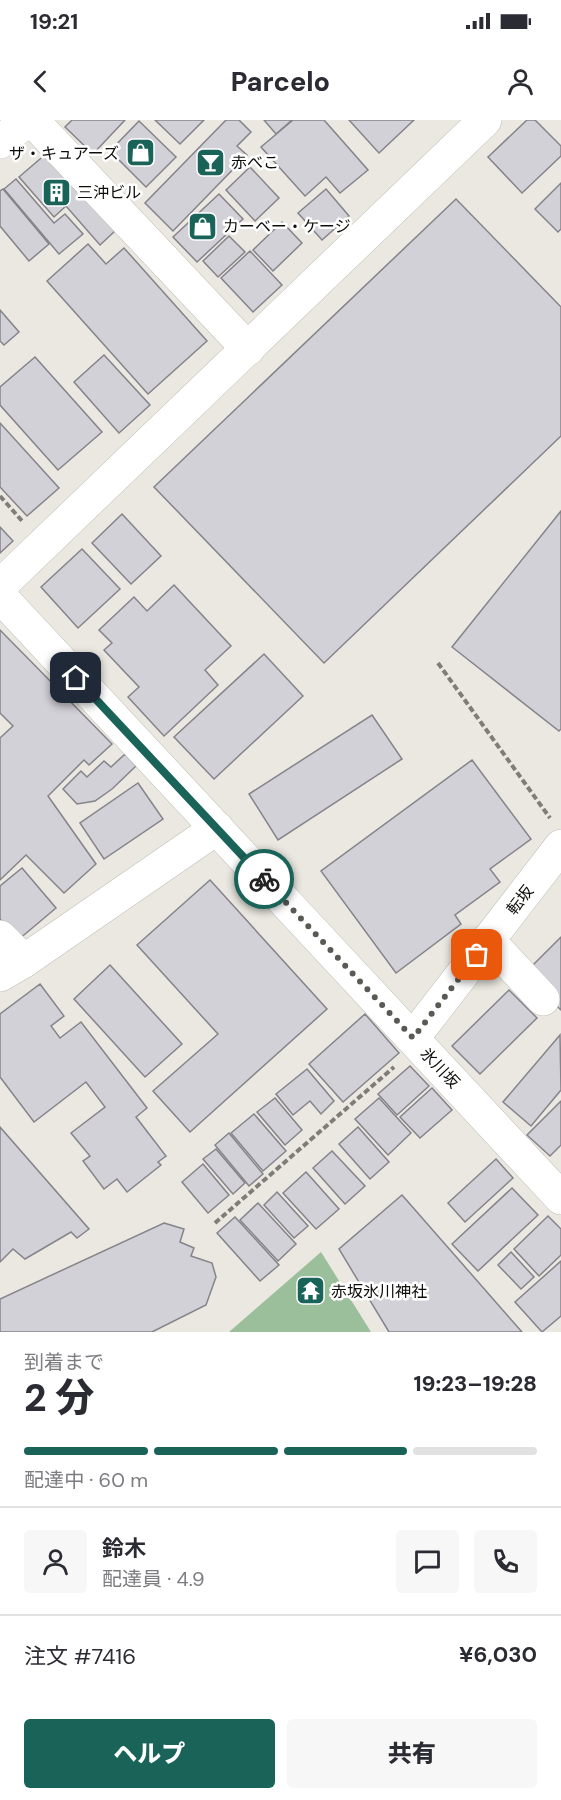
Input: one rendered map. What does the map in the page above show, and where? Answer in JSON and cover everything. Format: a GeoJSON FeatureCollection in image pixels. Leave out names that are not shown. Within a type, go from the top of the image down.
{"type":"FeatureCollection","features":[{"type":"Feature","properties":{"kind":"street"},"geometry":{"type":"LineString","coordinates":[[0,142],[30,120],[248,349]]}},
{"type":"Feature","properties":{"kind":"street"},"geometry":{"type":"LineString","coordinates":[[0,586],[485,120]]}},
{"type":"Feature","properties":{"kind":"street","name":"氷川坂"},"geometry":{"type":"LineString","coordinates":[[0,596],[561,1198]]}},
{"type":"Feature","properties":{"kind":"street"},"geometry":{"type":"LineString","coordinates":[[0,937],[12,968],[217,828]]}},
{"type":"Feature","properties":{"kind":"street","name":"転坂"},"geometry":{"type":"LineString","coordinates":[[416,1042],[558,835]]}},
{"type":"Feature","properties":{"kind":"street"},"geometry":{"type":"LineString","coordinates":[[488,940],[543,999]]}},
{"type":"Feature","properties":{"kind":"path"},"geometry":{"type":"LineString","coordinates":[[438,663],[558,835]]}},
{"type":"Feature","properties":{"kind":"path"},"geometry":{"type":"LineString","coordinates":[[215,1223],[416,1042]]}},
{"type":"Feature","properties":{"kind":"green space","name":"赤坂氷川神社"},"geometry":{"type":"Polygon","coordinates":[[[321,1252],[371,1332],[229,1332],[321,1252]]]}},
{"type":"Feature","properties":{"kind":"building"},"geometry":{"type":"Polygon","coordinates":[[[72,120],[125,120],[93,154],[65,127],[72,120]]]}},
{"type":"Feature","properties":{"kind":"building"},"geometry":{"type":"Polygon","coordinates":[[[155,120],[204,120],[180,144],[155,120]]]}},
{"type":"Feature","properties":{"kind":"building"},"geometry":{"type":"Polygon","coordinates":[[[226,120],[239,120],[251,132],[237,146],[247,155],[173,231],[145,203],[226,120]]]}},
{"type":"Feature","properties":{"kind":"building"},"geometry":{"type":"Polygon","coordinates":[[[264,120],[292,120],[276,134],[264,120]]]}},
{"type":"Feature","properties":{"kind":"building"},"geometry":{"type":"Polygon","coordinates":[[[293,120],[324,120],[368,170],[340,193],[326,177],[305,196],[261,147],[293,120]]]}},
{"type":"Feature","properties":{"kind":"building"},"geometry":{"type":"Polygon","coordinates":[[[349,120],[414,120],[379,153],[349,120]]]}},
{"type":"Feature","properties":{"kind":"building"},"geometry":{"type":"Polygon","coordinates":[[[527,120],[535,120],[561,146],[561,156],[522,193],[488,157],[527,120]]]}},
{"type":"Feature","properties":{"kind":"building"},"geometry":{"type":"Polygon","coordinates":[[[139,121],[176,157],[146,187],[110,151],[139,121]]]}},
{"type":"Feature","properties":{"kind":"building","name":"三沖ビル"},"geometry":{"type":"Polygon","coordinates":[[[47,153],[115,231],[100,245],[66,206],[54,217],[19,177],[47,153]]]}},
{"type":"Feature","properties":{"kind":"building"},"geometry":{"type":"Polygon","coordinates":[[[250,167],[279,198],[255,221],[226,190],[250,167]]]}},
{"type":"Feature","properties":{"kind":"building"},"geometry":{"type":"Polygon","coordinates":[[[16,179],[54,223],[65,214],[83,234],[59,254],[4,189],[16,179]]]}},
{"type":"Feature","properties":{"kind":"building"},"geometry":{"type":"Polygon","coordinates":[[[561,183],[561,229],[558,232],[535,209],[561,183]]]}},
{"type":"Feature","properties":{"kind":"building"},"geometry":{"type":"Polygon","coordinates":[[[3,189],[49,244],[29,261],[0,226],[0,191],[3,189]]]}},
{"type":"Feature","properties":{"kind":"building"},"geometry":{"type":"Polygon","coordinates":[[[326,189],[349,216],[322,240],[298,213],[326,189]]]}},
{"type":"Feature","properties":{"kind":"building"},"geometry":{"type":"Polygon","coordinates":[[[219,194],[243,219],[197,262],[173,237],[219,194]]]}},
{"type":"Feature","properties":{"kind":"building"},"geometry":{"type":"Polygon","coordinates":[[[456,199],[561,307],[561,436],[324,663],[154,487],[456,199]]]}},
{"type":"Feature","properties":{"kind":"building"},"geometry":{"type":"Polygon","coordinates":[[[282,222],[302,243],[273,271],[253,250],[282,222]]]}},
{"type":"Feature","properties":{"kind":"building"},"geometry":{"type":"Polygon","coordinates":[[[229,236],[245,252],[218,277],[203,261],[229,236]]]}},
{"type":"Feature","properties":{"kind":"building"},"geometry":{"type":"Polygon","coordinates":[[[88,244],[106,264],[124,248],[207,341],[148,394],[47,281],[88,244]]]}},
{"type":"Feature","properties":{"kind":"building"},"geometry":{"type":"Polygon","coordinates":[[[250,251],[282,285],[253,312],[221,278],[250,251]]]}},
{"type":"Feature","properties":{"kind":"building"},"geometry":{"type":"Polygon","coordinates":[[[0,310],[19,332],[4,345],[0,341],[0,310]]]}},
{"type":"Feature","properties":{"kind":"building"},"geometry":{"type":"Polygon","coordinates":[[[104,355],[150,405],[119,433],[74,382],[104,355]]]}},
{"type":"Feature","properties":{"kind":"building"},"geometry":{"type":"Polygon","coordinates":[[[35,357],[102,432],[58,470],[0,405],[0,387],[35,357]]]}},
{"type":"Feature","properties":{"kind":"building"},"geometry":{"type":"Polygon","coordinates":[[[0,423],[59,488],[27,516],[0,487],[0,423]]]}},
{"type":"Feature","properties":{"kind":"building"},"geometry":{"type":"Polygon","coordinates":[[[561,511],[561,729],[559,731],[452,647],[561,511]]]}},
{"type":"Feature","properties":{"kind":"building"},"geometry":{"type":"Polygon","coordinates":[[[122,514],[161,556],[131,584],[92,543],[122,514]]]}},
{"type":"Feature","properties":{"kind":"building"},"geometry":{"type":"Polygon","coordinates":[[[0,527],[13,541],[0,553],[0,527]]]}},
{"type":"Feature","properties":{"kind":"building"},"geometry":{"type":"Polygon","coordinates":[[[82,549],[120,589],[78,628],[41,587],[82,549]]]}},
{"type":"Feature","properties":{"kind":"building"},"geometry":{"type":"Polygon","coordinates":[[[174,585],[231,646],[205,670],[218,685],[164,736],[128,697],[139,687],[104,650],[112,643],[99,630],[134,597],[147,611],[174,585]]]}},
{"type":"Feature","properties":{"kind":"building"},"geometry":{"type":"Polygon","coordinates":[[[0,630],[112,744],[89,765],[84,760],[48,796],[96,864],[64,893],[26,855],[0,880],[0,738],[13,726],[0,713],[0,630]]]}},
{"type":"Feature","properties":{"kind":"building"},"geometry":{"type":"Polygon","coordinates":[[[264,654],[303,696],[214,779],[174,737],[264,654]]]}},
{"type":"Feature","properties":{"kind":"building"},"geometry":{"type":"Polygon","coordinates":[[[372,715],[402,759],[278,840],[249,794],[372,715]]]}},
{"type":"Feature","properties":{"kind":"building"},"geometry":{"type":"Polygon","coordinates":[[[125,754],[136,766],[112,789],[95,801],[77,804],[63,789],[81,771],[87,777],[104,761],[111,767],[125,754]]]}},
{"type":"Feature","properties":{"kind":"building"},"geometry":{"type":"Polygon","coordinates":[[[472,760],[531,839],[490,869],[500,882],[455,915],[461,924],[396,973],[321,871],[472,760]]]}},
{"type":"Feature","properties":{"kind":"building"},"geometry":{"type":"Polygon","coordinates":[[[138,783],[163,819],[104,859],[80,823],[138,783]]]}},
{"type":"Feature","properties":{"kind":"building"},"geometry":{"type":"Polygon","coordinates":[[[22,868],[56,908],[18,940],[0,919],[0,886],[22,868]]]}},
{"type":"Feature","properties":{"kind":"building"},"geometry":{"type":"Polygon","coordinates":[[[210,880],[327,1009],[190,1132],[153,1091],[218,1034],[137,945],[210,880]]]}},
{"type":"Feature","properties":{"kind":"building"},"geometry":{"type":"Polygon","coordinates":[[[561,937],[561,1010],[524,974],[561,937]]]}},
{"type":"Feature","properties":{"kind":"building"},"geometry":{"type":"Polygon","coordinates":[[[110,965],[182,1044],[145,1077],[74,999],[110,965]]]}},
{"type":"Feature","properties":{"kind":"building"},"geometry":{"type":"Polygon","coordinates":[[[40,984],[64,1016],[51,1026],[60,1038],[81,1022],[147,1108],[136,1117],[166,1156],[158,1162],[161,1165],[127,1192],[117,1179],[104,1189],[83,1161],[90,1156],[71,1133],[105,1107],[86,1082],[34,1122],[0,1077],[0,1014],[40,984]]]}},
{"type":"Feature","properties":{"kind":"building"},"geometry":{"type":"Polygon","coordinates":[[[509,990],[537,1018],[480,1074],[452,1046],[509,990]]]}},
{"type":"Feature","properties":{"kind":"building"},"geometry":{"type":"Polygon","coordinates":[[[365,1014],[399,1053],[343,1102],[309,1064],[365,1014]]]}},
{"type":"Feature","properties":{"kind":"building"},"geometry":{"type":"Polygon","coordinates":[[[560,1035],[561,1090],[531,1126],[503,1102],[560,1035]]]}},
{"type":"Feature","properties":{"kind":"building"},"geometry":{"type":"Polygon","coordinates":[[[410,1066],[429,1086],[397,1115],[378,1094],[410,1066]]]}},
{"type":"Feature","properties":{"kind":"building"},"geometry":{"type":"Polygon","coordinates":[[[307,1069],[334,1101],[321,1114],[310,1101],[293,1115],[276,1094],[307,1069]]]}},
{"type":"Feature","properties":{"kind":"building"},"geometry":{"type":"Polygon","coordinates":[[[432,1088],[452,1110],[420,1138],[400,1117],[432,1088]]]}},
{"type":"Feature","properties":{"kind":"building"},"geometry":{"type":"Polygon","coordinates":[[[275,1098],[302,1130],[285,1145],[257,1112],[275,1098]]]}},
{"type":"Feature","properties":{"kind":"building"},"geometry":{"type":"Polygon","coordinates":[[[379,1098],[411,1133],[388,1155],[355,1119],[379,1098]]]}},
{"type":"Feature","properties":{"kind":"building"},"geometry":{"type":"Polygon","coordinates":[[[561,1101],[561,1145],[550,1156],[527,1135],[561,1101]]]}},
{"type":"Feature","properties":{"kind":"building"},"geometry":{"type":"Polygon","coordinates":[[[254,1114],[286,1151],[263,1171],[231,1133],[254,1114]]]}},
{"type":"Feature","properties":{"kind":"building"},"geometry":{"type":"Polygon","coordinates":[[[0,1127],[89,1229],[77,1238],[71,1232],[25,1259],[13,1249],[0,1262],[0,1127]]]}},
{"type":"Feature","properties":{"kind":"building"},"geometry":{"type":"Polygon","coordinates":[[[358,1127],[389,1162],[370,1179],[339,1144],[358,1127]]]}},
{"type":"Feature","properties":{"kind":"building"},"geometry":{"type":"Polygon","coordinates":[[[229,1133],[263,1174],[249,1186],[215,1145],[229,1133]]]}},
{"type":"Feature","properties":{"kind":"building"},"geometry":{"type":"Polygon","coordinates":[[[216,1149],[245,1183],[233,1194],[203,1159],[216,1149]]]}},
{"type":"Feature","properties":{"kind":"building"},"geometry":{"type":"Polygon","coordinates":[[[332,1151],[365,1186],[345,1204],[313,1168],[332,1151]]]}},
{"type":"Feature","properties":{"kind":"building"},"geometry":{"type":"Polygon","coordinates":[[[496,1159],[513,1178],[465,1222],[448,1203],[496,1159]]]}},
{"type":"Feature","properties":{"kind":"building"},"geometry":{"type":"Polygon","coordinates":[[[203,1164],[229,1195],[208,1213],[182,1182],[203,1164]]]}},
{"type":"Feature","properties":{"kind":"building"},"geometry":{"type":"Polygon","coordinates":[[[306,1172],[339,1209],[316,1229],[283,1193],[306,1172]]]}},
{"type":"Feature","properties":{"kind":"building"},"geometry":{"type":"Polygon","coordinates":[[[512,1188],[538,1215],[478,1271],[452,1244],[512,1188]]]}},
{"type":"Feature","properties":{"kind":"building"},"geometry":{"type":"Polygon","coordinates":[[[277,1192],[308,1226],[294,1238],[264,1205],[277,1192]]]}},
{"type":"Feature","properties":{"kind":"building"},"geometry":{"type":"Polygon","coordinates":[[[402,1195],[522,1332],[389,1332],[339,1249],[402,1195]]]}},
{"type":"Feature","properties":{"kind":"building"},"geometry":{"type":"Polygon","coordinates":[[[258,1203],[296,1244],[278,1261],[240,1220],[258,1203]]]}},
{"type":"Feature","properties":{"kind":"building"},"geometry":{"type":"Polygon","coordinates":[[[548,1216],[561,1229],[561,1255],[539,1276],[514,1249],[548,1216]]]}},
{"type":"Feature","properties":{"kind":"building"},"geometry":{"type":"Polygon","coordinates":[[[235,1217],[279,1265],[260,1281],[217,1233],[235,1217]]]}},
{"type":"Feature","properties":{"kind":"building"},"geometry":{"type":"Polygon","coordinates":[[[164,1223],[184,1229],[180,1242],[194,1248],[191,1256],[212,1263],[216,1277],[206,1305],[152,1332],[0,1332],[0,1299],[164,1223]]]}},
{"type":"Feature","properties":{"kind":"building"},"geometry":{"type":"Polygon","coordinates":[[[511,1252],[534,1277],[521,1289],[498,1265],[511,1252]]]}},
{"type":"Feature","properties":{"kind":"building"},"geometry":{"type":"Polygon","coordinates":[[[561,1261],[561,1316],[542,1332],[515,1302],[561,1261]]]}},
{"type":"Feature","properties":{"kind":"way so far"},"geometry":{"type":"LineString","coordinates":[[264,879],[413,1038],[477,955]]}},
{"type":"Feature","properties":{"kind":"place","name":"ザ・キュアーズ"},"geometry":{"type":"Point","coordinates":[140,153]}},
{"type":"Feature","properties":{"kind":"place","name":"赤べこ"},"geometry":{"type":"Point","coordinates":[210,162]}},
{"type":"Feature","properties":{"kind":"place","name":"三沖ビル"},"geometry":{"type":"Point","coordinates":[56,192]}},
{"type":"Feature","properties":{"kind":"place","name":"カーベー・ケージ"},"geometry":{"type":"Point","coordinates":[202,226]}},
{"type":"Feature","properties":{"kind":"place","name":"赤坂氷川神社"},"geometry":{"type":"Point","coordinates":[310,1291]}},
{"type":"Feature","properties":{"kind":"route"},"geometry":{"type":"LineString","coordinates":[[76,678],[264,879]]}}]}
